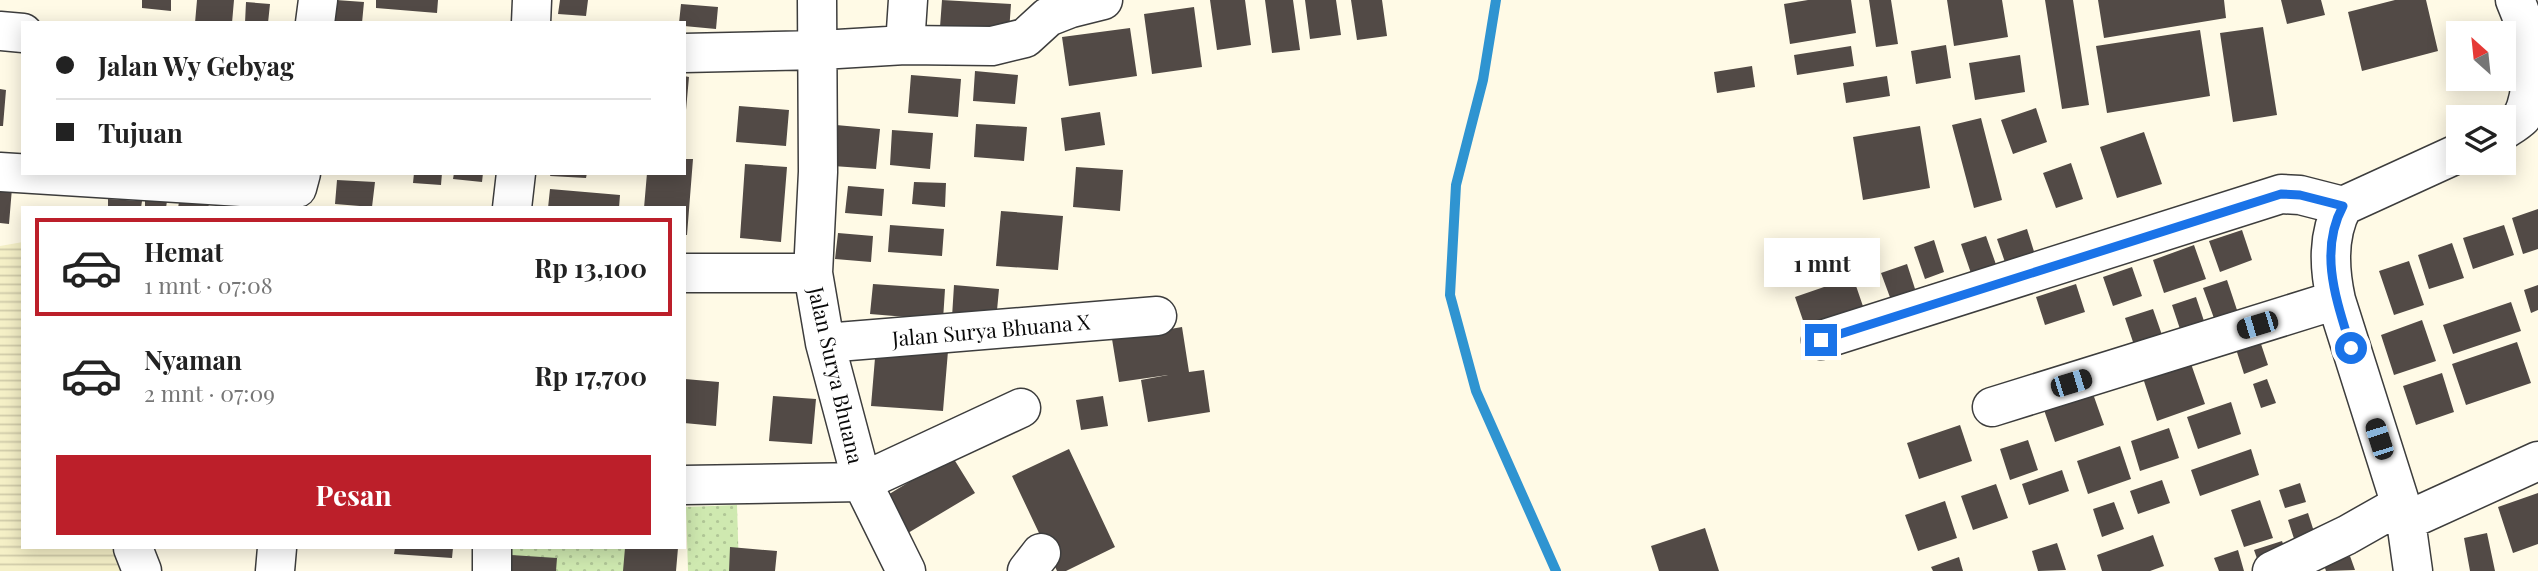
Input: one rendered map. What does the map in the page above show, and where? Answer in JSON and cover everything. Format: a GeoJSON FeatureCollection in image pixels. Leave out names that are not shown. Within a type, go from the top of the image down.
{"type":"FeatureCollection","features":[{"type":"Feature","properties":{"kind":"street"},"geometry":{"type":"LineString","coordinates":[[315,21],[318,0]]}},
{"type":"Feature","properties":{"kind":"street"},"geometry":{"type":"LineString","coordinates":[[531,21],[532,0]]}},
{"type":"Feature","properties":{"kind":"street","name":"Jalan Surya Bhuana"},"geometry":{"type":"LineString","coordinates":[[817,0],[818,172],[813,273],[825,343],[862,482],[906,571]]}},
{"type":"Feature","properties":{"kind":"street"},"geometry":{"type":"LineString","coordinates":[[905,45],[908,0]]}},
{"type":"Feature","properties":{"kind":"street"},"geometry":{"type":"LineString","coordinates":[[686,53],[905,45],[992,46],[1014,42],[1033,32],[1048,17],[1103,0]]}},
{"type":"Feature","properties":{"kind":"street"},"geometry":{"type":"LineString","coordinates":[[2516,122],[2531,104],[2535,90],[2536,55],[2527,16]]}},
{"type":"Feature","properties":{"kind":"street"},"geometry":{"type":"LineString","coordinates":[[0,31],[21,33]]}},
{"type":"Feature","properties":{"kind":"street"},"geometry":{"type":"LineString","coordinates":[[2413,571],[2403,513],[2336,300],[2332,283],[2331,241],[2335,221],[2343,206],[2446,159]]}},
{"type":"Feature","properties":{"kind":"street"},"geometry":{"type":"LineString","coordinates":[[0,172],[95,194],[288,190],[299,180]]}},
{"type":"Feature","properties":{"kind":"street"},"geometry":{"type":"LineString","coordinates":[[512,206],[516,175]]}},
{"type":"Feature","properties":{"kind":"street"},"geometry":{"type":"LineString","coordinates":[[1821,340],[2281,194],[2300,195],[2343,206]]}},
{"type":"Feature","properties":{"kind":"street"},"geometry":{"type":"LineString","coordinates":[[686,273],[813,273]]}},
{"type":"Feature","properties":{"kind":"street"},"geometry":{"type":"LineString","coordinates":[[1992,407],[2336,300]]}},
{"type":"Feature","properties":{"kind":"street","name":"Jalan Surya Bhuana X"},"geometry":{"type":"LineString","coordinates":[[825,343],[1157,316]]}},
{"type":"Feature","properties":{"kind":"street"},"geometry":{"type":"LineString","coordinates":[[686,485],[862,482],[1021,408]]}},
{"type":"Feature","properties":{"kind":"street"},"geometry":{"type":"LineString","coordinates":[[2272,571],[2347,535],[2538,461]]}},
{"type":"Feature","properties":{"kind":"street"},"geometry":{"type":"LineString","coordinates":[[132,549],[142,571]]}},
{"type":"Feature","properties":{"kind":"street"},"geometry":{"type":"LineString","coordinates":[[275,571],[277,549]]}},
{"type":"Feature","properties":{"kind":"street"},"geometry":{"type":"LineString","coordinates":[[492,549],[492,571]]}},
{"type":"Feature","properties":{"kind":"shaded area"},"geometry":{"type":"Polygon","coordinates":[[[21,242],[21,549],[135,549],[142,571],[0,571],[0,246],[21,242]]]}},
{"type":"Feature","properties":{"kind":"green space"},"geometry":{"type":"Polygon","coordinates":[[[737,505],[739,571],[688,571],[686,507],[737,505]]]}},
{"type":"Feature","properties":{"kind":"green space"},"geometry":{"type":"Polygon","coordinates":[[[507,549],[629,549],[629,571],[504,571],[507,549]]]}},
{"type":"Feature","properties":{"kind":"building"},"geometry":{"type":"Polygon","coordinates":[[[142,0],[171,0],[171,11],[142,8],[142,0]]]}},
{"type":"Feature","properties":{"kind":"building"},"geometry":{"type":"Polygon","coordinates":[[[197,0],[234,0],[232,21],[195,21],[197,0]]]}},
{"type":"Feature","properties":{"kind":"building"},"geometry":{"type":"Polygon","coordinates":[[[336,0],[364,2],[362,21],[334,21],[336,0]]]}},
{"type":"Feature","properties":{"kind":"building"},"geometry":{"type":"Polygon","coordinates":[[[376,0],[438,0],[437,13],[376,8],[376,0]]]}},
{"type":"Feature","properties":{"kind":"building"},"geometry":{"type":"Polygon","coordinates":[[[560,0],[588,0],[586,16],[558,14],[560,0]]]}},
{"type":"Feature","properties":{"kind":"building"},"geometry":{"type":"Polygon","coordinates":[[[942,0],[1011,4],[1009,32],[940,27],[942,0]]]}},
{"type":"Feature","properties":{"kind":"building"},"geometry":{"type":"Polygon","coordinates":[[[1210,0],[1245,0],[1251,45],[1217,50],[1210,0]]]}},
{"type":"Feature","properties":{"kind":"building"},"geometry":{"type":"Polygon","coordinates":[[[1265,0],[1293,0],[1300,50],[1272,53],[1265,0]]]}},
{"type":"Feature","properties":{"kind":"building"},"geometry":{"type":"Polygon","coordinates":[[[1305,0],[1336,0],[1341,35],[1310,39],[1305,0]]]}},
{"type":"Feature","properties":{"kind":"building"},"geometry":{"type":"Polygon","coordinates":[[[1351,0],[1382,0],[1387,36],[1357,40],[1351,0]]]}},
{"type":"Feature","properties":{"kind":"building"},"geometry":{"type":"Polygon","coordinates":[[[1808,0],[1851,0],[1856,33],[1790,44],[1784,4],[1808,0]]]}},
{"type":"Feature","properties":{"kind":"building"},"geometry":{"type":"Polygon","coordinates":[[[1869,0],[1891,0],[1898,44],[1876,47],[1869,0]]]}},
{"type":"Feature","properties":{"kind":"building"},"geometry":{"type":"Polygon","coordinates":[[[1947,0],[2002,0],[2008,37],[1954,46],[1947,0]]]}},
{"type":"Feature","properties":{"kind":"building"},"geometry":{"type":"Polygon","coordinates":[[[2045,0],[2073,0],[2089,105],[2062,109],[2045,0]]]}},
{"type":"Feature","properties":{"kind":"building"},"geometry":{"type":"Polygon","coordinates":[[[2098,0],[2224,0],[2226,18],[2104,38],[2098,0]]]}},
{"type":"Feature","properties":{"kind":"building"},"geometry":{"type":"Polygon","coordinates":[[[2281,0],[2321,0],[2325,15],[2287,24],[2281,0]]]}},
{"type":"Feature","properties":{"kind":"building"},"geometry":{"type":"Polygon","coordinates":[[[2395,0],[2426,0],[2438,51],[2362,71],[2348,12],[2395,0]]]}},
{"type":"Feature","properties":{"kind":"building"},"geometry":{"type":"Polygon","coordinates":[[[246,2],[270,4],[268,21],[245,21],[246,2]]]}},
{"type":"Feature","properties":{"kind":"building"},"geometry":{"type":"Polygon","coordinates":[[[681,4],[718,7],[716,29],[686,26],[686,21],[679,21],[681,4]]]}},
{"type":"Feature","properties":{"kind":"building"},"geometry":{"type":"Polygon","coordinates":[[[1194,7],[1202,67],[1152,74],[1144,14],[1194,7]]]}},
{"type":"Feature","properties":{"kind":"building"},"geometry":{"type":"Polygon","coordinates":[[[2263,27],[2277,115],[2233,122],[2220,33],[2263,27]]]}},
{"type":"Feature","properties":{"kind":"building"},"geometry":{"type":"Polygon","coordinates":[[[1130,28],[1137,76],[1069,86],[1062,37],[1130,28]]]}},
{"type":"Feature","properties":{"kind":"building"},"geometry":{"type":"Polygon","coordinates":[[[2200,30],[2210,96],[2107,113],[2096,46],[2200,30]]]}},
{"type":"Feature","properties":{"kind":"building"},"geometry":{"type":"Polygon","coordinates":[[[1946,45],[1951,78],[1916,84],[1911,51],[1946,45]]]}},
{"type":"Feature","properties":{"kind":"building"},"geometry":{"type":"Polygon","coordinates":[[[1851,46],[1854,66],[1797,75],[1794,55],[1851,46]]]}},
{"type":"Feature","properties":{"kind":"building"},"geometry":{"type":"Polygon","coordinates":[[[2020,55],[2025,92],[1975,100],[1969,63],[2020,55]]]}},
{"type":"Feature","properties":{"kind":"building"},"geometry":{"type":"Polygon","coordinates":[[[1752,66],[1755,87],[1717,93],[1714,72],[1752,66]]]}},
{"type":"Feature","properties":{"kind":"building"},"geometry":{"type":"Polygon","coordinates":[[[975,71],[1018,75],[1015,104],[973,101],[975,71]]]}},
{"type":"Feature","properties":{"kind":"building"},"geometry":{"type":"Polygon","coordinates":[[[911,75],[961,79],[958,117],[908,113],[911,75]]]}},
{"type":"Feature","properties":{"kind":"building"},"geometry":{"type":"Polygon","coordinates":[[[686,76],[689,77],[686,110],[686,76]]]}},
{"type":"Feature","properties":{"kind":"building"},"geometry":{"type":"Polygon","coordinates":[[[1887,76],[1890,96],[1846,103],[1843,83],[1887,76]]]}},
{"type":"Feature","properties":{"kind":"building"},"geometry":{"type":"Polygon","coordinates":[[[0,89],[6,90],[3,126],[0,126],[0,89]]]}},
{"type":"Feature","properties":{"kind":"building"},"geometry":{"type":"Polygon","coordinates":[[[739,106],[789,110],[786,146],[736,142],[739,106]]]}},
{"type":"Feature","properties":{"kind":"building"},"geometry":{"type":"Polygon","coordinates":[[[2036,108],[2047,142],[2013,154],[2001,120],[2036,108]]]}},
{"type":"Feature","properties":{"kind":"building"},"geometry":{"type":"Polygon","coordinates":[[[1100,112],[1105,145],[1065,151],[1061,118],[1100,112]]]}},
{"type":"Feature","properties":{"kind":"building"},"geometry":{"type":"Polygon","coordinates":[[[1981,118],[2002,200],[1974,208],[1952,125],[1981,118]]]}},
{"type":"Feature","properties":{"kind":"building"},"geometry":{"type":"Polygon","coordinates":[[[976,124],[1027,127],[1024,161],[974,157],[976,124]]]}},
{"type":"Feature","properties":{"kind":"building"},"geometry":{"type":"Polygon","coordinates":[[[836,125],[880,129],[876,169],[833,166],[836,125]]]}},
{"type":"Feature","properties":{"kind":"building"},"geometry":{"type":"Polygon","coordinates":[[[1920,126],[1930,188],[1863,200],[1853,137],[1920,126]]]}},
{"type":"Feature","properties":{"kind":"building"},"geometry":{"type":"Polygon","coordinates":[[[892,130],[933,133],[930,169],[890,165],[892,130]]]}},
{"type":"Feature","properties":{"kind":"building"},"geometry":{"type":"Polygon","coordinates":[[[2144,132],[2162,184],[2117,198],[2100,147],[2144,132]]]}},
{"type":"Feature","properties":{"kind":"building"},"geometry":{"type":"Polygon","coordinates":[[[686,159],[693,159],[687,235],[686,206],[644,206],[647,175],[686,175],[686,159]]]}},
{"type":"Feature","properties":{"kind":"building"},"geometry":{"type":"Polygon","coordinates":[[[2071,163],[2083,199],[2056,208],[2043,173],[2071,163]]]}},
{"type":"Feature","properties":{"kind":"building"},"geometry":{"type":"Polygon","coordinates":[[[745,164],[787,167],[781,242],[740,238],[745,164]]]}},
{"type":"Feature","properties":{"kind":"building"},"geometry":{"type":"Polygon","coordinates":[[[1076,167],[1123,170],[1120,211],[1073,207],[1076,167]]]}},
{"type":"Feature","properties":{"kind":"building"},"geometry":{"type":"Polygon","coordinates":[[[414,175],[442,175],[441,185],[413,183],[414,175]]]}},
{"type":"Feature","properties":{"kind":"building"},"geometry":{"type":"Polygon","coordinates":[[[454,175],[483,175],[482,182],[453,179],[454,175]]]}},
{"type":"Feature","properties":{"kind":"building"},"geometry":{"type":"Polygon","coordinates":[[[550,175],[587,175],[586,178],[550,175]]]}},
{"type":"Feature","properties":{"kind":"building"},"geometry":{"type":"Polygon","coordinates":[[[337,180],[375,182],[372,206],[335,204],[337,180]]]}},
{"type":"Feature","properties":{"kind":"building"},"geometry":{"type":"Polygon","coordinates":[[[914,182],[946,183],[945,207],[912,204],[914,182]]]}},
{"type":"Feature","properties":{"kind":"building"},"geometry":{"type":"Polygon","coordinates":[[[848,186],[884,189],[882,216],[845,213],[848,186]]]}},
{"type":"Feature","properties":{"kind":"building"},"geometry":{"type":"Polygon","coordinates":[[[0,187],[12,188],[9,224],[0,223],[0,187]]]}},
{"type":"Feature","properties":{"kind":"building"},"geometry":{"type":"Polygon","coordinates":[[[550,189],[620,195],[619,206],[548,206],[550,189]]]}},
{"type":"Feature","properties":{"kind":"building"},"geometry":{"type":"Polygon","coordinates":[[[108,199],[142,201],[141,206],[108,206],[108,199]]]}},
{"type":"Feature","properties":{"kind":"building"},"geometry":{"type":"Polygon","coordinates":[[[145,200],[167,201],[166,206],[145,206],[145,200]]]}},
{"type":"Feature","properties":{"kind":"building"},"geometry":{"type":"Polygon","coordinates":[[[179,202],[209,204],[208,206],[178,206],[179,202]]]}},
{"type":"Feature","properties":{"kind":"building"},"geometry":{"type":"Polygon","coordinates":[[[2538,209],[2538,249],[2523,254],[2512,218],[2538,209]]]}},
{"type":"Feature","properties":{"kind":"building"},"geometry":{"type":"Polygon","coordinates":[[[1001,211],[1063,216],[1058,270],[996,266],[1001,211]]]}},
{"type":"Feature","properties":{"kind":"building"},"geometry":{"type":"Polygon","coordinates":[[[890,225],[944,229],[942,256],[888,252],[890,225]]]}},
{"type":"Feature","properties":{"kind":"building"},"geometry":{"type":"Polygon","coordinates":[[[2504,225],[2514,255],[2473,269],[2463,238],[2504,225]]]}},
{"type":"Feature","properties":{"kind":"building"},"geometry":{"type":"Polygon","coordinates":[[[2027,229],[2037,261],[2008,271],[1997,239],[2027,229]]]}},
{"type":"Feature","properties":{"kind":"building"},"geometry":{"type":"Polygon","coordinates":[[[2242,230],[2252,260],[2220,272],[2209,241],[2242,230]]]}},
{"type":"Feature","properties":{"kind":"building"},"geometry":{"type":"Polygon","coordinates":[[[838,233],[873,236],[871,262],[835,259],[838,233]]]}},
{"type":"Feature","properties":{"kind":"building"},"geometry":{"type":"Polygon","coordinates":[[[1986,236],[1999,273],[1974,282],[1961,244],[1986,236]]]}},
{"type":"Feature","properties":{"kind":"building"},"geometry":{"type":"Polygon","coordinates":[[[1934,240],[1944,272],[1925,279],[1914,247],[1934,240]]]}},
{"type":"Feature","properties":{"kind":"building"},"geometry":{"type":"Polygon","coordinates":[[[2452,243],[2464,278],[2429,289],[2418,255],[2452,243]]]}},
{"type":"Feature","properties":{"kind":"building"},"geometry":{"type":"Polygon","coordinates":[[[2194,245],[2206,279],[2164,293],[2153,260],[2194,245]]]}},
{"type":"Feature","properties":{"kind":"building"},"geometry":{"type":"Polygon","coordinates":[[[2409,261],[2424,305],[2394,315],[2379,271],[2409,261]]]}},
{"type":"Feature","properties":{"kind":"building"},"geometry":{"type":"Polygon","coordinates":[[[1907,264],[1916,292],[1891,300],[1881,273],[1907,264]]]}},
{"type":"Feature","properties":{"kind":"building"},"geometry":{"type":"Polygon","coordinates":[[[2132,267],[2142,296],[2113,306],[2103,277],[2132,267]]]}},
{"type":"Feature","properties":{"kind":"building"},"geometry":{"type":"Polygon","coordinates":[[[1853,277],[1867,318],[1809,338],[1795,297],[1853,277]]]}},
{"type":"Feature","properties":{"kind":"building"},"geometry":{"type":"Polygon","coordinates":[[[2227,280],[2238,313],[2215,321],[2203,288],[2227,280]]]}},
{"type":"Feature","properties":{"kind":"building"},"geometry":{"type":"Polygon","coordinates":[[[873,284],[945,289],[943,320],[870,314],[873,284]]]}},
{"type":"Feature","properties":{"kind":"building"},"geometry":{"type":"Polygon","coordinates":[[[2076,284],[2085,312],[2045,325],[2036,297],[2076,284]]]}},
{"type":"Feature","properties":{"kind":"building"},"geometry":{"type":"Polygon","coordinates":[[[954,285],[999,289],[996,321],[952,317],[954,285]]]}},
{"type":"Feature","properties":{"kind":"building"},"geometry":{"type":"Polygon","coordinates":[[[2538,285],[2538,310],[2531,313],[2524,290],[2538,285]]]}},
{"type":"Feature","properties":{"kind":"building"},"geometry":{"type":"Polygon","coordinates":[[[2196,297],[2208,333],[2184,341],[2172,305],[2196,297]]]}},
{"type":"Feature","properties":{"kind":"building"},"geometry":{"type":"Polygon","coordinates":[[[2511,302],[2521,331],[2453,354],[2443,325],[2511,302]]]}},
{"type":"Feature","properties":{"kind":"building"},"geometry":{"type":"Polygon","coordinates":[[[2153,309],[2162,335],[2134,345],[2125,318],[2153,309]]]}},
{"type":"Feature","properties":{"kind":"building"},"geometry":{"type":"Polygon","coordinates":[[[2422,320],[2436,361],[2394,375],[2381,335],[2422,320]]]}},
{"type":"Feature","properties":{"kind":"building"},"geometry":{"type":"Polygon","coordinates":[[[1182,327],[1189,372],[1204,370],[1210,412],[1148,422],[1141,380],[1168,375],[1119,382],[1112,339],[1182,327]]]}},
{"type":"Feature","properties":{"kind":"building"},"geometry":{"type":"Polygon","coordinates":[[[2259,338],[2268,365],[2244,374],[2235,346],[2259,338]]]}},
{"type":"Feature","properties":{"kind":"building"},"geometry":{"type":"Polygon","coordinates":[[[2517,342],[2531,383],[2466,405],[2452,364],[2517,342]]]}},
{"type":"Feature","properties":{"kind":"building"},"geometry":{"type":"Polygon","coordinates":[[[876,346],[948,351],[943,411],[871,406],[876,346]]]}},
{"type":"Feature","properties":{"kind":"building"},"geometry":{"type":"Polygon","coordinates":[[[2189,358],[2205,404],[2157,421],[2142,375],[2189,358]]]}},
{"type":"Feature","properties":{"kind":"building"},"geometry":{"type":"Polygon","coordinates":[[[2442,373],[2454,412],[2416,425],[2403,386],[2442,373]]]}},
{"type":"Feature","properties":{"kind":"building"},"geometry":{"type":"Polygon","coordinates":[[[686,379],[719,382],[716,426],[686,423],[686,379]]]}},
{"type":"Feature","properties":{"kind":"building"},"geometry":{"type":"Polygon","coordinates":[[[2267,379],[2276,403],[2261,408],[2253,384],[2267,379]]]}},
{"type":"Feature","properties":{"kind":"building"},"geometry":{"type":"Polygon","coordinates":[[[2092,391],[2104,425],[2055,442],[2043,407],[2092,391]]]}},
{"type":"Feature","properties":{"kind":"building"},"geometry":{"type":"Polygon","coordinates":[[[773,396],[816,399],[812,444],[769,441],[773,396]]]}},
{"type":"Feature","properties":{"kind":"building"},"geometry":{"type":"Polygon","coordinates":[[[1103,396],[1108,426],[1081,430],[1076,400],[1103,396]]]}},
{"type":"Feature","properties":{"kind":"building"},"geometry":{"type":"Polygon","coordinates":[[[2231,402],[2241,434],[2198,449],[2187,417],[2231,402]]]}},
{"type":"Feature","properties":{"kind":"building"},"geometry":{"type":"Polygon","coordinates":[[[1960,425],[1972,461],[1919,479],[1907,443],[1960,425]]]}},
{"type":"Feature","properties":{"kind":"building"},"geometry":{"type":"Polygon","coordinates":[[[2169,428],[2179,458],[2140,471],[2131,441],[2169,428]]]}},
{"type":"Feature","properties":{"kind":"building"},"geometry":{"type":"Polygon","coordinates":[[[2028,440],[2038,470],[2010,480],[2000,449],[2028,440]]]}},
{"type":"Feature","properties":{"kind":"building"},"geometry":{"type":"Polygon","coordinates":[[[2120,446],[2131,479],[2088,494],[2077,461],[2120,446]]]}},
{"type":"Feature","properties":{"kind":"building"},"geometry":{"type":"Polygon","coordinates":[[[1069,449],[1115,547],[1066,571],[1057,571],[1012,476],[1069,449]]]}},
{"type":"Feature","properties":{"kind":"building"},"geometry":{"type":"Polygon","coordinates":[[[2251,449],[2259,475],[2200,496],[2191,470],[2251,449]]]}},
{"type":"Feature","properties":{"kind":"building"},"geometry":{"type":"Polygon","coordinates":[[[952,456],[975,493],[908,533],[886,496],[952,456]]]}},
{"type":"Feature","properties":{"kind":"building"},"geometry":{"type":"Polygon","coordinates":[[[2062,470],[2069,491],[2029,505],[2022,484],[2062,470]]]}},
{"type":"Feature","properties":{"kind":"building"},"geometry":{"type":"Polygon","coordinates":[[[2162,480],[2170,503],[2138,514],[2130,491],[2162,480]]]}},
{"type":"Feature","properties":{"kind":"building"},"geometry":{"type":"Polygon","coordinates":[[[2300,483],[2306,502],[2285,508],[2279,490],[2300,483]]]}},
{"type":"Feature","properties":{"kind":"building"},"geometry":{"type":"Polygon","coordinates":[[[1996,484],[2008,518],[1973,530],[1961,496],[1996,484]]]}},
{"type":"Feature","properties":{"kind":"building"},"geometry":{"type":"Polygon","coordinates":[[[2538,493],[2538,544],[2513,553],[2498,507],[2538,493]]]}},
{"type":"Feature","properties":{"kind":"building"},"geometry":{"type":"Polygon","coordinates":[[[2260,500],[2273,538],[2244,547],[2231,510],[2260,500]]]}},
{"type":"Feature","properties":{"kind":"building"},"geometry":{"type":"Polygon","coordinates":[[[1945,501],[1957,538],[1918,551],[1905,515],[1945,501]]]}},
{"type":"Feature","properties":{"kind":"building"},"geometry":{"type":"Polygon","coordinates":[[[2114,502],[2124,529],[2102,537],[2093,509],[2114,502]]]}},
{"type":"Feature","properties":{"kind":"building"},"geometry":{"type":"Polygon","coordinates":[[[2308,513],[2317,541],[2297,548],[2288,520],[2308,513]]]}},
{"type":"Feature","properties":{"kind":"building"},"geometry":{"type":"Polygon","coordinates":[[[1705,528],[1719,571],[1659,571],[1651,546],[1705,528]]]}},
{"type":"Feature","properties":{"kind":"building"},"geometry":{"type":"Polygon","coordinates":[[[2487,533],[2495,571],[2470,571],[2464,538],[2487,533]]]}},
{"type":"Feature","properties":{"kind":"building"},"geometry":{"type":"Polygon","coordinates":[[[2153,535],[2164,566],[2150,571],[2102,571],[2097,555],[2153,535]]]}},
{"type":"Feature","properties":{"kind":"building"},"geometry":{"type":"Polygon","coordinates":[[[2282,541],[2288,557],[2260,567],[2254,550],[2282,541]]]}},
{"type":"Feature","properties":{"kind":"building"},"geometry":{"type":"Polygon","coordinates":[[[2057,543],[2066,570],[2038,571],[2032,551],[2057,543]]]}},
{"type":"Feature","properties":{"kind":"building"},"geometry":{"type":"Polygon","coordinates":[[[730,547],[777,551],[775,571],[729,571],[730,547]]]}},
{"type":"Feature","properties":{"kind":"building"},"geometry":{"type":"Polygon","coordinates":[[[395,549],[453,549],[452,558],[394,554],[395,549]]]}},
{"type":"Feature","properties":{"kind":"building"},"geometry":{"type":"Polygon","coordinates":[[[625,549],[678,549],[676,571],[623,571],[625,549]]]}},
{"type":"Feature","properties":{"kind":"building"},"geometry":{"type":"Polygon","coordinates":[[[2238,550],[2244,571],[2219,571],[2214,558],[2238,550]]]}},
{"type":"Feature","properties":{"kind":"building"},"geometry":{"type":"Polygon","coordinates":[[[511,555],[557,558],[556,571],[509,571],[511,555]]]}},
{"type":"Feature","properties":{"kind":"building"},"geometry":{"type":"Polygon","coordinates":[[[2350,556],[2355,570],[2326,571],[2324,565],[2350,556]]]}},
{"type":"Feature","properties":{"kind":"building"},"geometry":{"type":"Polygon","coordinates":[[[1959,557],[1963,571],[1933,571],[1931,567],[1959,557]]]}},
{"type":"Feature","properties":{"kind":"waterway"},"geometry":{"type":"LineString","coordinates":[[1496,0],[1483,80],[1456,185],[1450,295],[1476,391],[1556,571]]}},
{"type":"Feature","properties":{"kind":"route"},"geometry":{"type":"LineString","coordinates":[[1821,340],[2281,194],[2300,195],[2343,206],[2335,221],[2331,241],[2332,283],[2351,348]]}}]}
